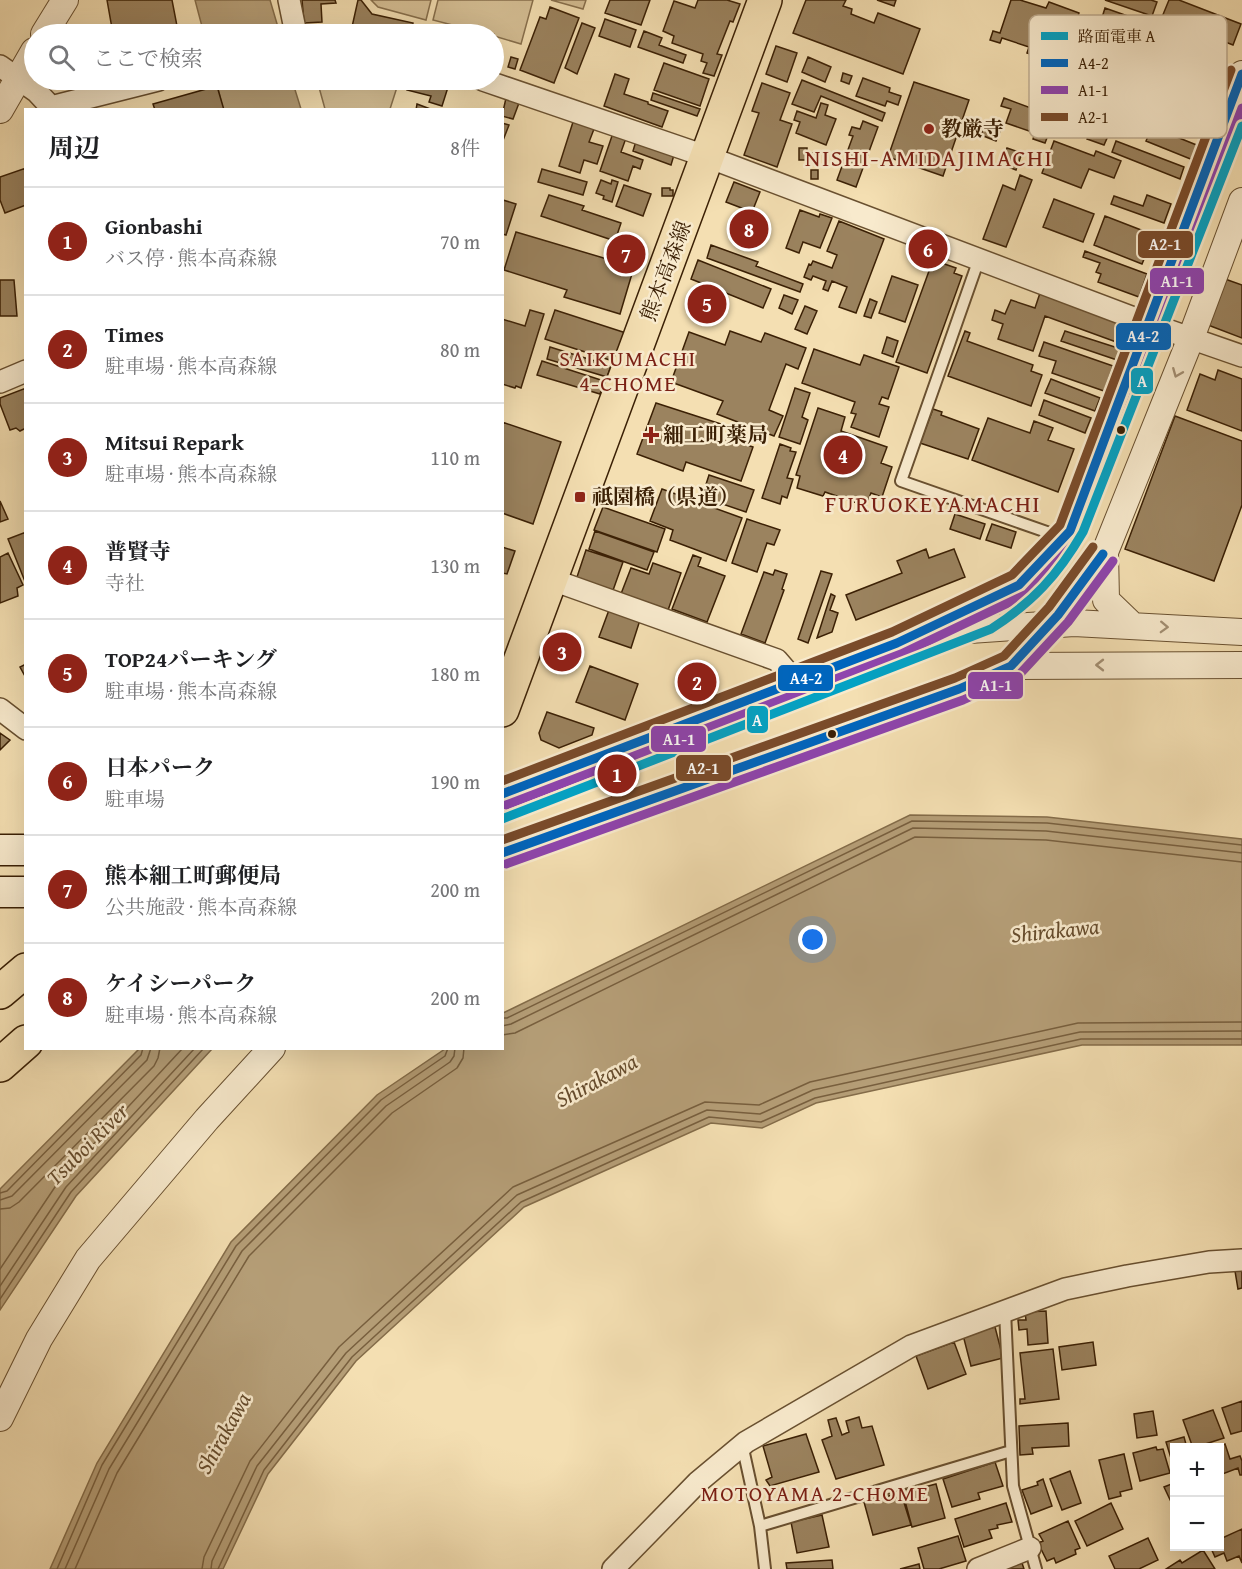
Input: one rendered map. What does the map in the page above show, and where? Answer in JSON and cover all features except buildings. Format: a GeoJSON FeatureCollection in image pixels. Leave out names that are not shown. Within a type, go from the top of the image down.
{"type":"FeatureCollection","features":[{"type":"Feature","properties":{"kind":"main road","name":"熊本高森線"},"geometry":{"type":"LineString","coordinates":[[504,705],[765,0]]}},
{"type":"Feature","properties":{"kind":"main road"},"geometry":{"type":"LineString","coordinates":[[0,850],[24,850]]}},
{"type":"Feature","properties":{"kind":"main road"},"geometry":{"type":"LineString","coordinates":[[0,892],[24,892]]}},
{"type":"Feature","properties":{"kind":"main road"},"geometry":{"type":"LineString","coordinates":[[0,992],[24,972]]}},
{"type":"Feature","properties":{"kind":"main road"},"geometry":{"type":"LineString","coordinates":[[0,1065],[24,1044]]}},
{"type":"Feature","properties":{"kind":"street"},"geometry":{"type":"LineString","coordinates":[[50,24],[65,0]]}},
{"type":"Feature","properties":{"kind":"street"},"geometry":{"type":"LineString","coordinates":[[289,0],[294,24]]}},
{"type":"Feature","properties":{"kind":"street"},"geometry":{"type":"LineString","coordinates":[[0,110],[9,72],[24,59]]}},
{"type":"Feature","properties":{"kind":"street"},"geometry":{"type":"LineString","coordinates":[[9,72],[24,83]]}},
{"type":"Feature","properties":{"kind":"street"},"geometry":{"type":"LineString","coordinates":[[1227,113],[1242,74]]}},
{"type":"Feature","properties":{"kind":"street"},"geometry":{"type":"LineString","coordinates":[[504,87],[708,157],[1147,323],[1242,356]]}},
{"type":"Feature","properties":{"kind":"street"},"geometry":{"type":"LineString","coordinates":[[34,90],[51,108],[120,90]]}},
{"type":"Feature","properties":{"kind":"street"},"geometry":{"type":"LineString","coordinates":[[504,793],[897,643],[1019,585],[1070,531],[1218,138]]}},
{"type":"Feature","properties":{"kind":"street"},"geometry":{"type":"LineString","coordinates":[[504,852],[959,690],[1011,666],[1048,625],[1105,552],[1191,338],[1242,201]]}},
{"type":"Feature","properties":{"kind":"street"},"geometry":{"type":"LineString","coordinates":[[0,382],[24,372]]}},
{"type":"Feature","properties":{"kind":"street"},"geometry":{"type":"LineString","coordinates":[[1105,552],[1106,600],[1133,626]]}},
{"type":"Feature","properties":{"kind":"street"},"geometry":{"type":"LineString","coordinates":[[550,579],[777,660],[796,682]]}},
{"type":"Feature","properties":{"kind":"street"},"geometry":{"type":"LineString","coordinates":[[897,643],[955,631],[1074,623],[1242,632]]}},
{"type":"Feature","properties":{"kind":"street"},"geometry":{"type":"LineString","coordinates":[[1011,666],[1242,665]]}},
{"type":"Feature","properties":{"kind":"street"},"geometry":{"type":"LineString","coordinates":[[0,709],[24,727]]}},
{"type":"Feature","properties":{"kind":"street"},"geometry":{"type":"LineString","coordinates":[[0,1418],[39,1339],[88,1259],[207,1119],[270,1050]]}},
{"type":"Feature","properties":{"kind":"street"},"geometry":{"type":"LineString","coordinates":[[613,1569],[698,1482],[742,1444],[911,1346],[1065,1289],[1139,1274],[1242,1260]]}},
{"type":"Feature","properties":{"kind":"street"},"geometry":{"type":"LineString","coordinates":[[978,1569],[1030,1548]]}},
{"type":"Feature","properties":{"kind":"lane"},"geometry":{"type":"LineString","coordinates":[[979,260],[901,481],[1064,538]]}},
{"type":"Feature","properties":{"kind":"lane"},"geometry":{"type":"LineString","coordinates":[[1005,1311],[1013,1486],[1036,1569]]}},
{"type":"Feature","properties":{"kind":"lane"},"geometry":{"type":"LineString","coordinates":[[742,1444],[760,1526],[765,1569]]}},
{"type":"Feature","properties":{"kind":"lane"},"geometry":{"type":"LineString","coordinates":[[760,1526],[1011,1451]]}},
{"type":"Feature","properties":{"kind":"shaded area"},"geometry":{"type":"Polygon","coordinates":[[[371,0],[431,0],[426,20],[378,7],[371,0]]]}},
{"type":"Feature","properties":{"kind":"shaded area"},"geometry":{"type":"Polygon","coordinates":[[[438,0],[533,0],[521,44],[504,39],[504,24],[448,24],[433,20],[438,0]]]}},
{"type":"Feature","properties":{"kind":"shaded area"},"geometry":{"type":"Polygon","coordinates":[[[551,0],[586,0],[583,9],[551,0]]]}},
{"type":"Feature","properties":{"kind":"shaded area"},"geometry":{"type":"Polygon","coordinates":[[[320,90],[396,90],[390,108],[325,108],[320,90]]]}},
{"type":"Feature","properties":{"kind":"water"},"geometry":{"type":"Polygon","coordinates":[[[195,0],[270,0],[277,24],[201,24],[195,0]]]}},
{"type":"Feature","properties":{"kind":"water"},"geometry":{"type":"Polygon","coordinates":[[[218,90],[295,90],[301,108],[223,108],[218,90]]]}},
{"type":"Feature","properties":{"kind":"water","name":"Shirakawa"},"geometry":{"type":"Polygon","coordinates":[[[910,815],[1047,817],[1242,839],[1242,1045],[1082,1045],[816,1103],[762,1128],[711,1123],[524,1207],[356,1361],[268,1474],[223,1569],[50,1569],[97,1463],[231,1242],[377,1095],[444,1050],[504,1050],[504,1013],[910,815]]]}},
{"type":"Feature","properties":{"kind":"water","name":"Tsuboi River"},"geometry":{"type":"Polygon","coordinates":[[[138,1050],[211,1050],[76,1196],[0,1310],[0,1189],[138,1050]]]}},
{"type":"Feature","properties":{"kind":"tram line","name":"A"},"geometry":{"type":"LineString","coordinates":[[504,818],[991,629],[1032,598],[1064,562],[1083,532],[1242,126]]}},
{"type":"Feature","properties":{"kind":"transit line","name":"A2-1"},"geometry":{"type":"LineString","coordinates":[[1227,81],[1231,70]]}},
{"type":"Feature","properties":{"kind":"transit line","name":"A4-2"},"geometry":{"type":"LineString","coordinates":[[1227,114],[1242,74]]}},
{"type":"Feature","properties":{"kind":"transit line","name":"A1-1"},"geometry":{"type":"LineString","coordinates":[[506,805],[901,654],[1027,594],[1081,536],[1242,108]]}},
{"type":"Feature","properties":{"kind":"transit line","name":"A2-1"},"geometry":{"type":"LineString","coordinates":[[504,780],[892,632],[1012,575],[1060,525],[1205,138]]}},
{"type":"Feature","properties":{"kind":"transit line","name":"A4-2"},"geometry":{"type":"LineString","coordinates":[[504,793],[897,643],[1019,585],[1070,531],[1218,138]]}},
{"type":"Feature","properties":{"kind":"transit line","name":"A2-1"},"geometry":{"type":"LineString","coordinates":[[504,839],[955,678],[1004,656],[1049,607],[1093,547]]}},
{"type":"Feature","properties":{"kind":"transit line","name":"A4-2"},"geometry":{"type":"LineString","coordinates":[[504,852],[959,689],[1011,666],[1058,615],[1103,554]]}},
{"type":"Feature","properties":{"kind":"transit line","name":"A1-1"},"geometry":{"type":"LineString","coordinates":[[506,864],[963,700],[1019,675],[1068,622],[1113,561]]}},
{"type":"Feature","properties":{"kind":"place","name":"教厳寺"},"geometry":{"type":"Point","coordinates":[929,129]}},
{"type":"Feature","properties":{"kind":"place","name":"ケイシーパーク"},"geometry":{"type":"Point","coordinates":[749,229]}},
{"type":"Feature","properties":{"kind":"place","name":"日本パーク"},"geometry":{"type":"Point","coordinates":[928,249]}},
{"type":"Feature","properties":{"kind":"place","name":"熊本細工町郵便局"},"geometry":{"type":"Point","coordinates":[626,254]}},
{"type":"Feature","properties":{"kind":"place","name":"TOP24パーキング"},"geometry":{"type":"Point","coordinates":[707,304]}},
{"type":"Feature","properties":{"kind":"place","name":"細工町薬局"},"geometry":{"type":"Point","coordinates":[651,435]}},
{"type":"Feature","properties":{"kind":"place","name":"普賢寺"},"geometry":{"type":"Point","coordinates":[843,455]}},
{"type":"Feature","properties":{"kind":"place","name":"祗園橋（県道）"},"geometry":{"type":"Point","coordinates":[580,497]}},
{"type":"Feature","properties":{"kind":"place","name":"Mitsui Repark"},"geometry":{"type":"Point","coordinates":[562,652]}},
{"type":"Feature","properties":{"kind":"place","name":"Times"},"geometry":{"type":"Point","coordinates":[697,682]}},
{"type":"Feature","properties":{"kind":"place","name":"Gionbashi"},"geometry":{"type":"Point","coordinates":[617,774]}},
{"type":"Feature","properties":{"kind":"district","name":"NISHI-AMIDAJIMACHI"},"geometry":{"type":"Point","coordinates":[929,158]}},
{"type":"Feature","properties":{"kind":"district","name":"SAIKUMACHI 4-CHOME"},"geometry":{"type":"Point","coordinates":[628,370]}},
{"type":"Feature","properties":{"kind":"district","name":"FURUOKEYAMACHI"},"geometry":{"type":"Point","coordinates":[933,504]}},
{"type":"Feature","properties":{"kind":"district","name":"MOTOYAMA 2-CHOME"},"geometry":{"type":"Point","coordinates":[815,1493]}}]}
